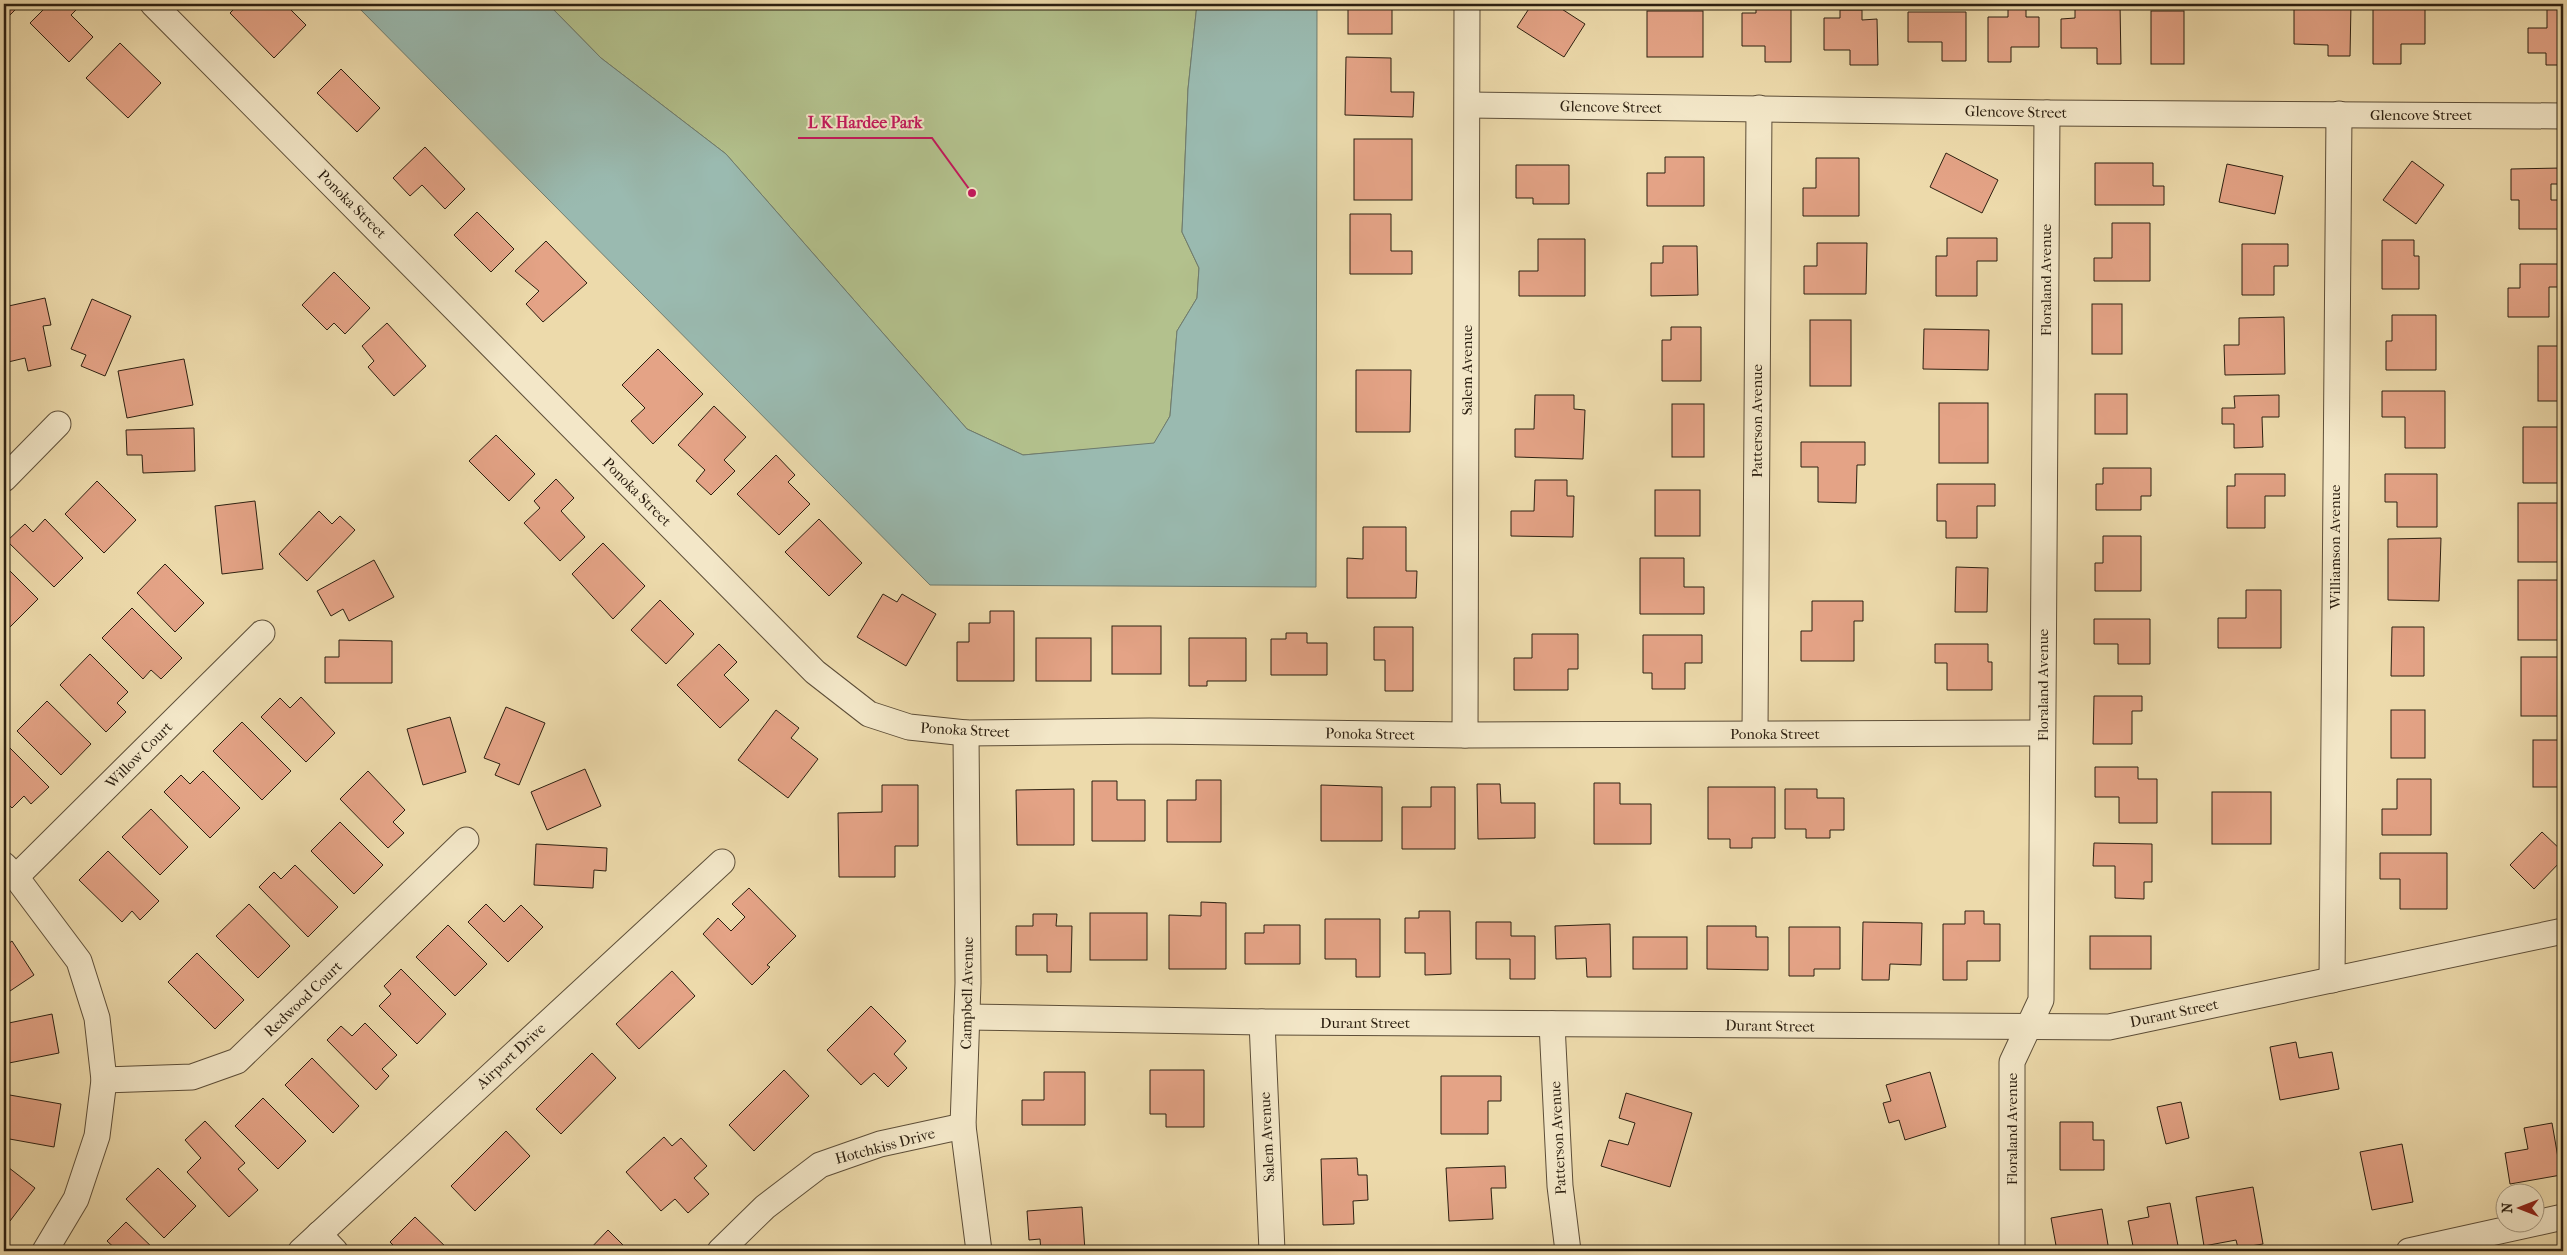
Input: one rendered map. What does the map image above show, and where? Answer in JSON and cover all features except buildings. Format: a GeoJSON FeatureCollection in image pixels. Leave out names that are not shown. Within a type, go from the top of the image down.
{"type":"FeatureCollection","features":[{"type":"Feature","properties":{"kind":"street","name":"Ponoka Street"},"geometry":{"type":"LineString","coordinates":[[153,4],[815,672],[869,714],[909,727],[966,733],[1150,731],[1465,735],[2042,734]]}},
{"type":"Feature","properties":{"kind":"street","name":"Salem Avenue"},"geometry":{"type":"LineString","coordinates":[[1465,735],[1467,4]]}},
{"type":"Feature","properties":{"kind":"street","name":"Glencove Street"},"geometry":{"type":"LineString","coordinates":[[1468,105],[2047,113],[2563,116]]}},
{"type":"Feature","properties":{"kind":"street","name":"Patterson Avenue"},"geometry":{"type":"LineString","coordinates":[[1755,734],[1760,108]]}},
{"type":"Feature","properties":{"kind":"street","name":"Floraland Avenue"},"geometry":{"type":"LineString","coordinates":[[2012,1251],[2012,1062],[2041,1000],[2047,113]]}},
{"type":"Feature","properties":{"kind":"street","name":"Williamson Avenue"},"geometry":{"type":"LineString","coordinates":[[2332,980],[2339,114]]}},
{"type":"Feature","properties":{"kind":"street"},"geometry":{"type":"LineString","coordinates":[[4,479],[58,424]]}},
{"type":"Feature","properties":{"kind":"street","name":"Willow Court"},"geometry":{"type":"LineString","coordinates":[[10,871],[262,634]]}},
{"type":"Feature","properties":{"kind":"street","name":"Campbell Avenue"},"geometry":{"type":"LineString","coordinates":[[966,733],[967,1017],[963,1126],[979,1251]]}},
{"type":"Feature","properties":{"kind":"street","name":"Redwood Court"},"geometry":{"type":"LineString","coordinates":[[104,1080],[192,1077],[238,1061],[466,840]]}},
{"type":"Feature","properties":{"kind":"street","name":"Airport Drive"},"geometry":{"type":"LineString","coordinates":[[301,1251],[327,1243],[722,862]]}},
{"type":"Feature","properties":{"kind":"street"},"geometry":{"type":"LineString","coordinates":[[10,871],[79,962],[97,1018],[104,1080],[97,1136],[76,1199],[45,1251]]}},
{"type":"Feature","properties":{"kind":"street","name":"Durant Street"},"geometry":{"type":"LineString","coordinates":[[967,1017],[1262,1022],[2109,1027],[2563,931]]}},
{"type":"Feature","properties":{"kind":"street","name":"Salem Avenue"},"geometry":{"type":"LineString","coordinates":[[1262,1022],[1272,1251]]}},
{"type":"Feature","properties":{"kind":"street","name":"Patterson Avenue"},"geometry":{"type":"LineString","coordinates":[[1552,1024],[1560,1186],[1568,1251]]}},
{"type":"Feature","properties":{"kind":"street","name":"Hotchkiss Drive"},"geometry":{"type":"LineString","coordinates":[[720,1251],[765,1207],[820,1165],[880,1144],[963,1126]]}},
{"type":"Feature","properties":{"kind":"street"},"geometry":{"type":"LineString","coordinates":[[2410,1251],[2563,1217]]}},
{"type":"Feature","properties":{"kind":"green space"},"geometry":{"type":"Polygon","coordinates":[[[548,4],[1197,4],[1188,89],[1182,232],[1199,268],[1197,298],[1177,331],[1170,416],[1154,444],[1023,455],[967,429],[726,154],[601,58],[548,4]]]}},
{"type":"Feature","properties":{"kind":"water"},"geometry":{"type":"Polygon","coordinates":[[[355,4],[548,4],[601,58],[726,154],[967,429],[1023,455],[1154,443],[1170,416],[1177,331],[1197,298],[1199,268],[1182,232],[1188,89],[1197,4],[1317,4],[1316,587],[930,585],[355,4]]]}},
{"type":"Feature","properties":{"kind":"place","name":"L K Hardee Park"},"geometry":{"type":"Point","coordinates":[972,193]}}]}
